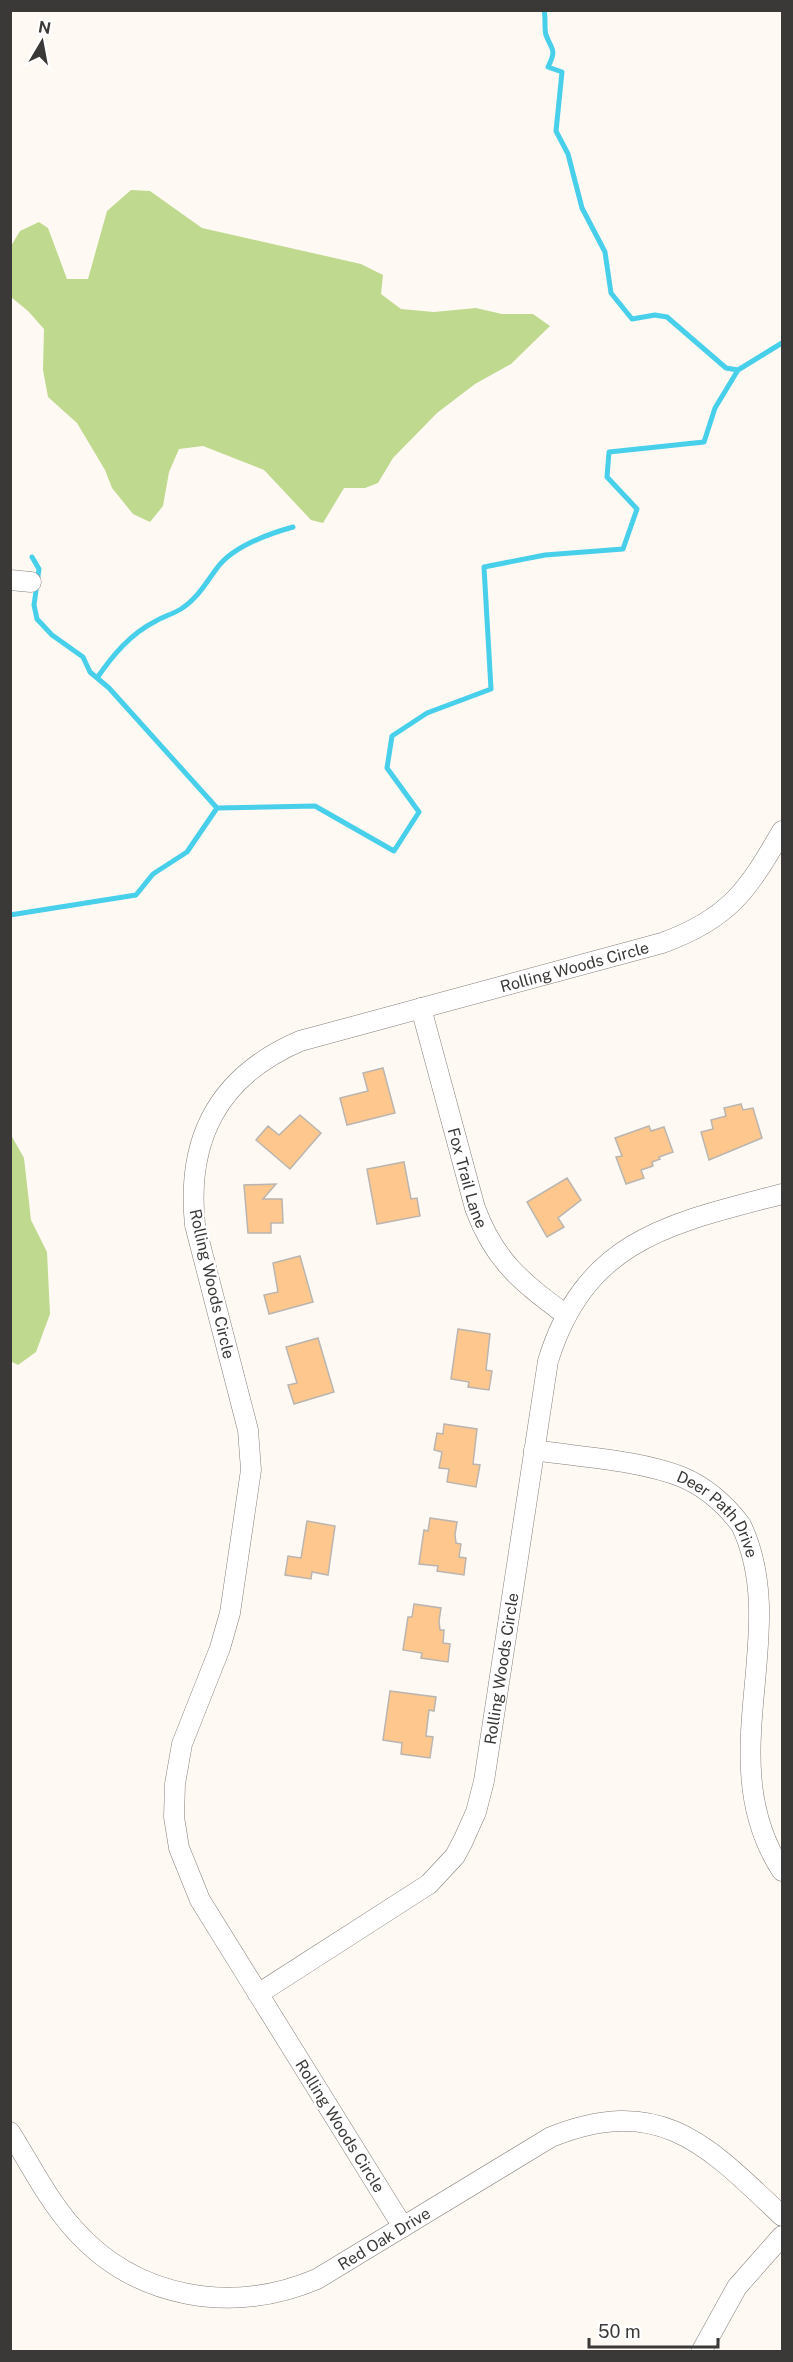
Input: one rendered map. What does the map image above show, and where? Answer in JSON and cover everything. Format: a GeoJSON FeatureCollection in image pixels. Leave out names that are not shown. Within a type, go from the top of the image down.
{"type":"FeatureCollection","features":[{"type":"Feature","properties":{"kind":"street"},"geometry":{"type":"LineString","coordinates":[[10,580],[32,582]]}},
{"type":"Feature","properties":{"kind":"street","name":"Rolling Woods Circle"},"geometry":{"type":"LineString","coordinates":[[403,2227],[191,1883],[179,1848],[174,1817],[175,1784],[182,1744],[230,1613],[251,1470],[248,1430],[195,1225],[192,1196],[194,1167],[201,1139],[216,1108],[234,1085],[259,1062],[300,1041],[662,944],[690,933],[715,918],[738,899],[779,844]]}},
{"type":"Feature","properties":{"kind":"street","name":"Fox Trail Lane"},"geometry":{"type":"LineString","coordinates":[[421,1008],[484,1234],[513,1274],[566,1315]]}},
{"type":"Feature","properties":{"kind":"street","name":"Rolling Woods Circle"},"geometry":{"type":"LineString","coordinates":[[258,1994],[415,1895],[443,1870],[464,1841],[476,1812],[484,1781],[548,1361],[566,1315],[600,1270],[625,1250],[654,1233],[691,1218],[783,1194]]}},
{"type":"Feature","properties":{"kind":"street","name":"Deer Path Drive"},"geometry":{"type":"LineString","coordinates":[[534,1450],[655,1469],[685,1478],[719,1500],[748,1533],[768,1575],[775,1603],[775,1644],[758,1750],[756,1781],[762,1823],[783,1871]]}},
{"type":"Feature","properties":{"kind":"street","name":"Red Oak Drive"},"geometry":{"type":"LineString","coordinates":[[10,2132],[59,2210],[90,2246],[126,2272],[172,2291],[236,2299],[264,2296],[294,2289],[317,2279],[551,2137],[589,2124],[623,2121],[665,2128],[703,2145],[718,2155],[783,2216]]}},
{"type":"Feature","properties":{"kind":"street"},"geometry":{"type":"LineString","coordinates":[[701,2352],[736,2287],[783,2236]]}},
{"type":"Feature","properties":{"kind":"green space"},"geometry":{"type":"Polygon","coordinates":[[[131,190],[150,191],[202,228],[361,264],[383,275],[381,294],[401,309],[434,312],[476,308],[502,314],[533,314],[550,326],[511,364],[475,384],[437,413],[393,458],[378,483],[365,488],[344,488],[323,523],[311,520],[264,470],[203,446],[179,449],[169,472],[163,506],[150,522],[133,514],[112,488],[105,470],[77,423],[48,397],[43,370],[44,329],[11,297],[11,246],[20,231],[39,222],[48,228],[67,279],[88,279],[107,211],[131,190]]]}},
{"type":"Feature","properties":{"kind":"green space"},"geometry":{"type":"Polygon","coordinates":[[[10,1133],[24,1158],[31,1220],[47,1252],[50,1314],[36,1352],[18,1365],[10,1361],[10,1133]]]}},
{"type":"Feature","properties":{"kind":"building"},"geometry":{"type":"Polygon","coordinates":[[[383,1068],[395,1113],[347,1125],[340,1098],[368,1091],[363,1073],[383,1068]]]}},
{"type":"Feature","properties":{"kind":"building"},"geometry":{"type":"Polygon","coordinates":[[[741,1104],[743,1110],[753,1108],[762,1138],[709,1160],[701,1132],[713,1129],[711,1120],[726,1116],[724,1108],[741,1104]]]}},
{"type":"Feature","properties":{"kind":"building"},"geometry":{"type":"Polygon","coordinates":[[[300,1115],[321,1133],[290,1169],[256,1140],[268,1126],[279,1135],[300,1115]]]}},
{"type":"Feature","properties":{"kind":"building"},"geometry":{"type":"Polygon","coordinates":[[[649,1126],[651,1131],[664,1127],[673,1152],[659,1157],[660,1159],[652,1162],[653,1166],[641,1170],[644,1178],[626,1184],[616,1157],[622,1156],[615,1138],[649,1126]]]}},
{"type":"Feature","properties":{"kind":"building"},"geometry":{"type":"Polygon","coordinates":[[[404,1162],[411,1199],[417,1198],[420,1216],[377,1224],[367,1169],[404,1162]]]}},
{"type":"Feature","properties":{"kind":"building"},"geometry":{"type":"Polygon","coordinates":[[[567,1178],[581,1200],[558,1218],[564,1227],[547,1237],[527,1202],[567,1178]]]}},
{"type":"Feature","properties":{"kind":"building"},"geometry":{"type":"Polygon","coordinates":[[[276,1184],[263,1199],[282,1199],[283,1223],[271,1223],[271,1233],[248,1233],[244,1185],[276,1184]]]}},
{"type":"Feature","properties":{"kind":"building"},"geometry":{"type":"Polygon","coordinates":[[[300,1256],[313,1302],[269,1314],[264,1295],[278,1292],[273,1263],[300,1256]]]}},
{"type":"Feature","properties":{"kind":"building"},"geometry":{"type":"Polygon","coordinates":[[[458,1329],[490,1334],[486,1370],[492,1371],[489,1390],[468,1387],[469,1382],[451,1379],[458,1329]]]}},
{"type":"Feature","properties":{"kind":"building"},"geometry":{"type":"Polygon","coordinates":[[[318,1338],[334,1392],[294,1404],[288,1385],[297,1383],[286,1347],[318,1338]]]}},
{"type":"Feature","properties":{"kind":"building"},"geometry":{"type":"Polygon","coordinates":[[[444,1424],[477,1429],[473,1464],[480,1465],[476,1487],[447,1482],[449,1469],[439,1468],[442,1452],[434,1450],[437,1433],[443,1434],[444,1424]]]}},
{"type":"Feature","properties":{"kind":"building"},"geometry":{"type":"Polygon","coordinates":[[[430,1518],[457,1522],[456,1543],[461,1544],[459,1557],[466,1558],[464,1575],[437,1571],[438,1566],[419,1564],[424,1530],[428,1531],[430,1518]]]}},
{"type":"Feature","properties":{"kind":"building"},"geometry":{"type":"Polygon","coordinates":[[[307,1521],[335,1526],[328,1575],[312,1572],[311,1579],[285,1575],[288,1556],[301,1558],[307,1521]]]}},
{"type":"Feature","properties":{"kind":"building"},"geometry":{"type":"Polygon","coordinates":[[[414,1604],[441,1608],[439,1621],[440,1630],[444,1630],[443,1643],[450,1644],[448,1662],[421,1658],[422,1653],[403,1650],[408,1617],[412,1617],[414,1604]]]}},
{"type":"Feature","properties":{"kind":"building"},"geometry":{"type":"Polygon","coordinates":[[[390,1691],[436,1697],[434,1711],[429,1710],[426,1736],[433,1737],[430,1758],[401,1754],[402,1743],[383,1740],[390,1691]]]}},
{"type":"Feature","properties":{"kind":"waterway"},"geometry":{"type":"LineString","coordinates":[[544,10],[545,32],[553,53],[548,67],[562,72],[556,131],[568,154],[582,208],[605,252],[611,293],[632,319],[655,315],[667,317],[726,368],[738,370]]}},
{"type":"Feature","properties":{"kind":"waterway"},"geometry":{"type":"LineString","coordinates":[[217,808],[315,806],[394,851],[419,812],[387,768],[392,736],[427,713],[491,689],[484,567],[545,555],[623,549],[637,509],[607,477],[609,452],[704,442],[715,408],[738,370],[782,343]]}},
{"type":"Feature","properties":{"kind":"waterway"},"geometry":{"type":"LineString","coordinates":[[97,678],[116,653],[138,632],[181,609],[192,600],[232,553],[262,537],[293,527]]}},
{"type":"Feature","properties":{"kind":"waterway"},"geometry":{"type":"LineString","coordinates":[[32,557],[39,569],[34,605],[37,619],[52,635],[83,657],[90,672],[109,688],[217,808]]}},
{"type":"Feature","properties":{"kind":"waterway"},"geometry":{"type":"LineString","coordinates":[[10,915],[136,895],[153,874],[187,852],[217,808]]}}]}
